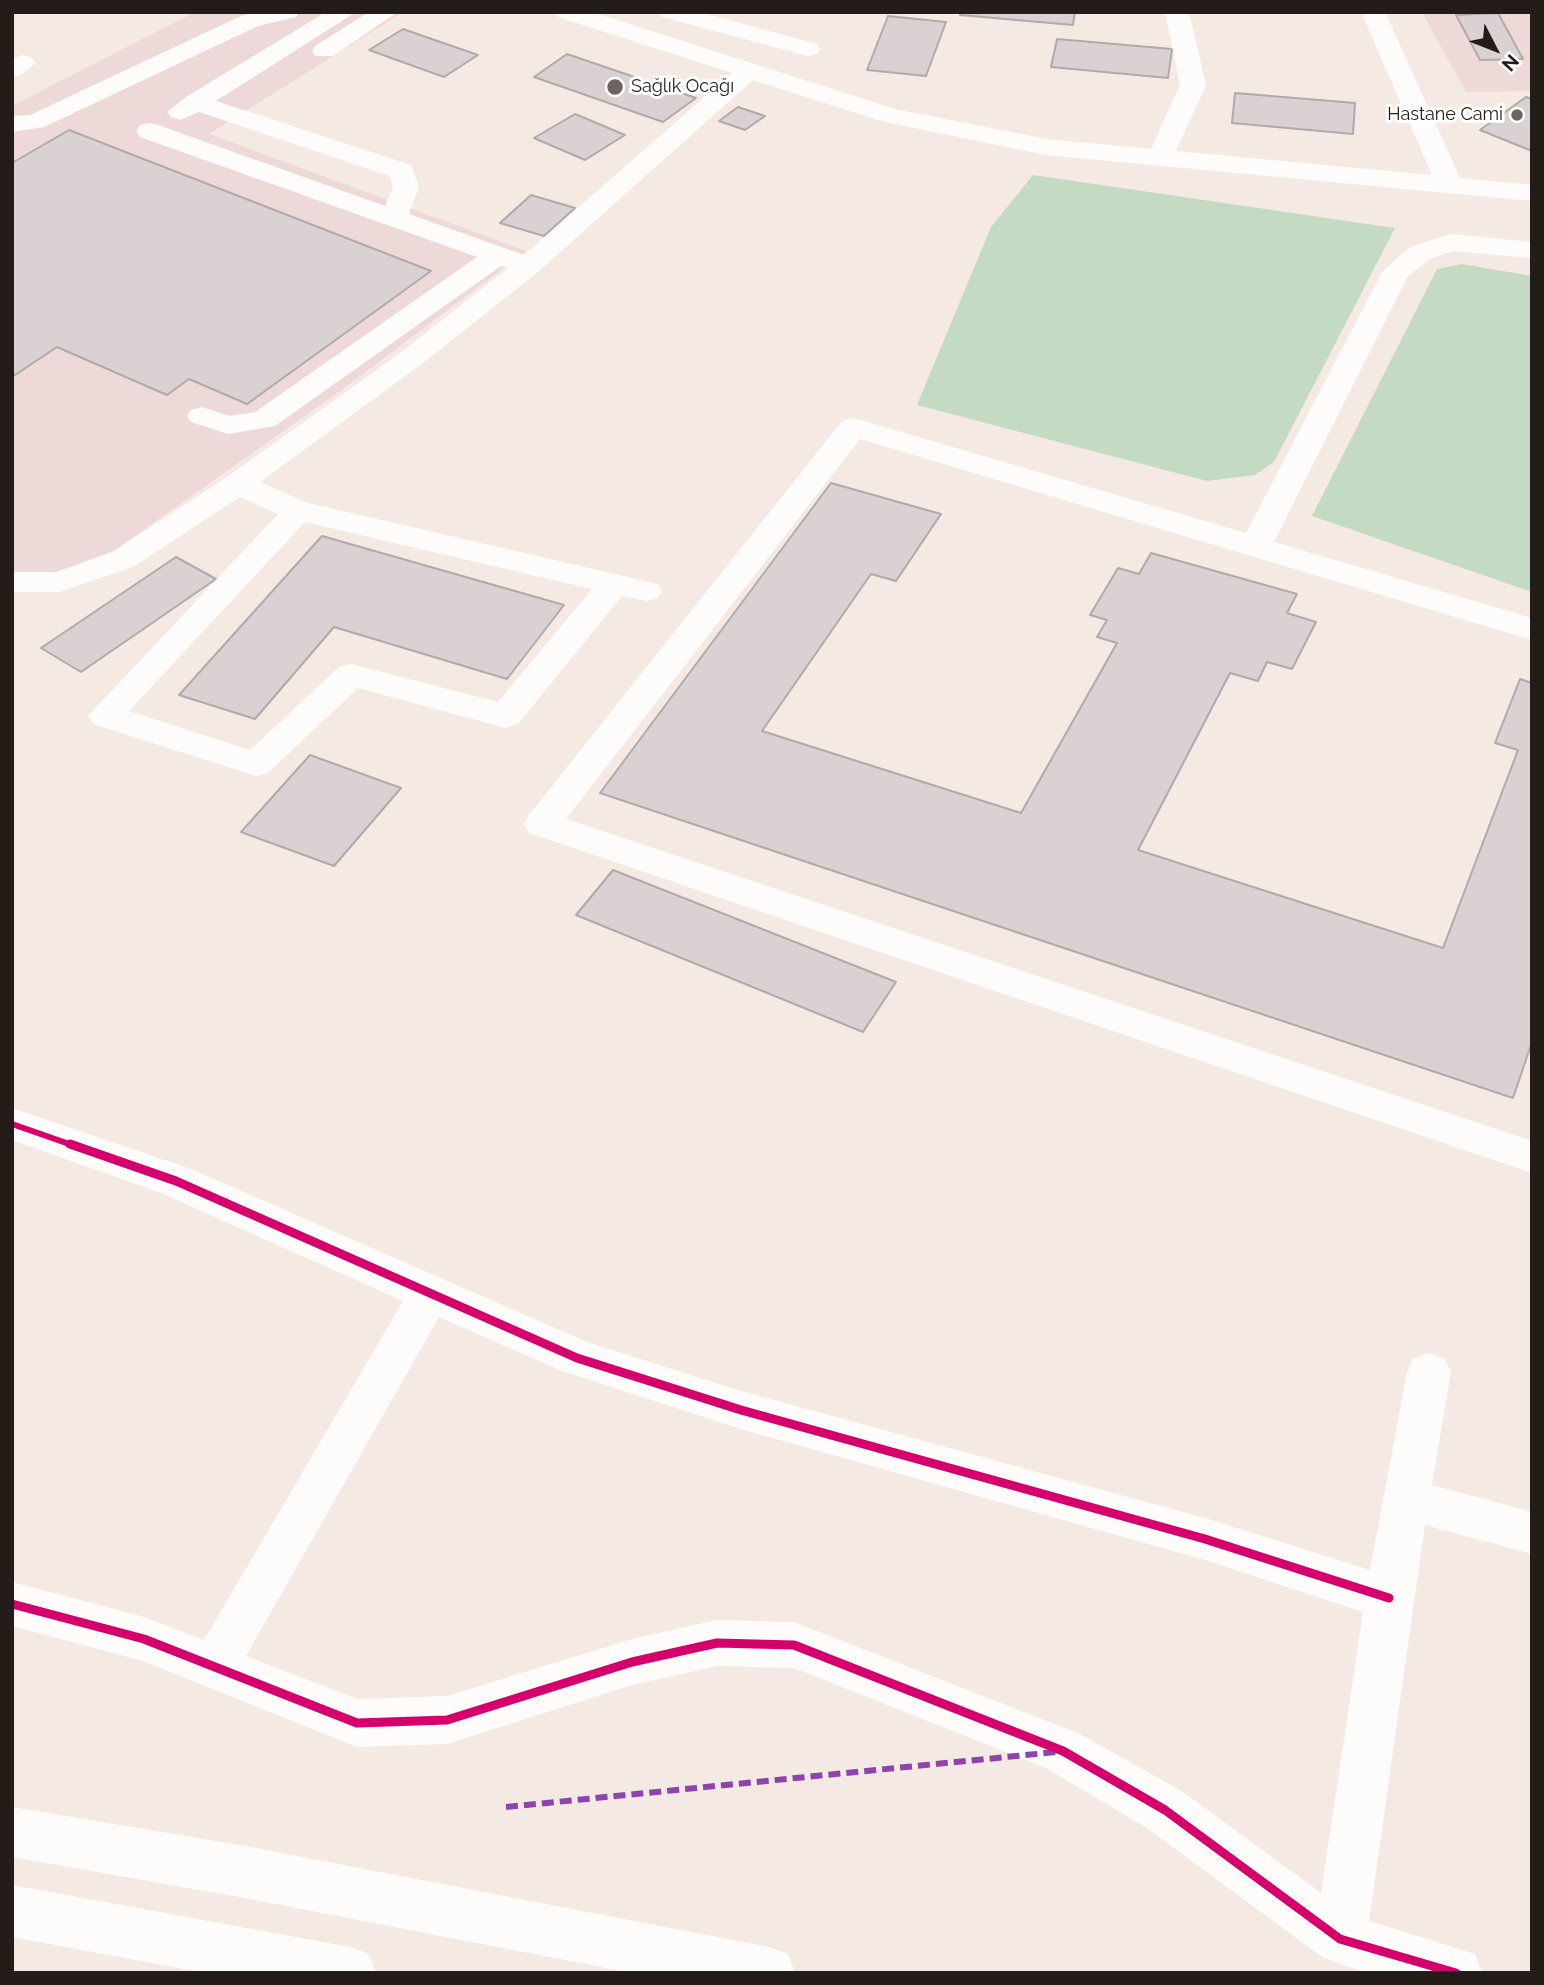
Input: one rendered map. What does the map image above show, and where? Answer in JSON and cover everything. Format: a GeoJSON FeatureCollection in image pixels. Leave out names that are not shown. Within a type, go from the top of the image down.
{"type":"FeatureCollection","features":[{"type":"Feature","properties":{"kind":"street"},"geometry":{"type":"LineString","coordinates":[[12,124],[35,122],[250,21],[287,12]]}},
{"type":"Feature","properties":{"kind":"street"},"geometry":{"type":"LineString","coordinates":[[308,12],[376,18]]}},
{"type":"Feature","properties":{"kind":"street"},"geometry":{"type":"LineString","coordinates":[[567,12],[890,116],[1046,147],[1532,193]]}},
{"type":"Feature","properties":{"kind":"street"},"geometry":{"type":"LineString","coordinates":[[671,12],[808,49]]}},
{"type":"Feature","properties":{"kind":"street"},"geometry":{"type":"LineString","coordinates":[[1160,158],[1193,85],[1177,12]]}},
{"type":"Feature","properties":{"kind":"street"},"geometry":{"type":"LineString","coordinates":[[1373,12],[1450,187]]}},
{"type":"Feature","properties":{"kind":"street"},"geometry":{"type":"LineString","coordinates":[[341,14],[149,131],[496,257],[528,266]]}},
{"type":"Feature","properties":{"kind":"street"},"geometry":{"type":"LineString","coordinates":[[225,113],[376,18]]}},
{"type":"Feature","properties":{"kind":"street"},"geometry":{"type":"LineString","coordinates":[[12,582],[59,582],[122,560],[238,484],[412,357],[528,266],[749,71]]}},
{"type":"Feature","properties":{"kind":"street"},"geometry":{"type":"LineString","coordinates":[[195,102],[402,171],[406,187],[394,219]]}},
{"type":"Feature","properties":{"kind":"street"},"geometry":{"type":"LineString","coordinates":[[1255,547],[1396,272],[1420,253],[1451,242],[1532,250]]}},
{"type":"Feature","properties":{"kind":"street"},"geometry":{"type":"LineString","coordinates":[[202,416],[228,425],[264,421],[496,257]]}},
{"type":"Feature","properties":{"kind":"street"},"geometry":{"type":"LineString","coordinates":[[1532,629],[853,427],[542,824],[1532,1157]]}},
{"type":"Feature","properties":{"kind":"street"},"geometry":{"type":"LineString","coordinates":[[238,484],[298,511],[631,587],[506,716],[351,675],[256,764],[105,716],[298,511]]}},
{"type":"Feature","properties":{"kind":"street"},"geometry":{"type":"LineString","coordinates":[[12,1124],[176,1181],[576,1358],[741,1410],[1205,1539],[1389,1598]]}},
{"type":"Feature","properties":{"kind":"street"},"geometry":{"type":"LineString","coordinates":[[214,1667],[430,1293]]}},
{"type":"Feature","properties":{"kind":"street"},"geometry":{"type":"LineString","coordinates":[[1340,1939],[1389,1598],[1429,1372]]}},
{"type":"Feature","properties":{"kind":"street"},"geometry":{"type":"LineString","coordinates":[[1406,1499],[1532,1533]]}},
{"type":"Feature","properties":{"kind":"street"},"geometry":{"type":"LineString","coordinates":[[12,1604],[144,1639],[356,1723],[447,1720],[632,1662],[717,1643],[794,1645],[1063,1751],[1165,1810],[1340,1939],[1455,1973]]}},
{"type":"Feature","properties":{"kind":"street"},"geometry":{"type":"LineString","coordinates":[[12,1832],[245,1872],[769,1973]]}},
{"type":"Feature","properties":{"kind":"street"},"geometry":{"type":"LineString","coordinates":[[12,1911],[350,1973]]}},
{"type":"Feature","properties":{"kind":"shaded area"},"geometry":{"type":"Polygon","coordinates":[[[195,12],[403,12],[209,134],[526,251],[339,392],[115,550],[24,584],[12,579],[12,106],[195,12]]]}},
{"type":"Feature","properties":{"kind":"shaded area"},"geometry":{"type":"Polygon","coordinates":[[[1422,12],[1532,12],[1532,91],[1466,92],[1422,12]]]}},
{"type":"Feature","properties":{"kind":"green space"},"geometry":{"type":"Polygon","coordinates":[[[1033,175],[1395,228],[1274,462],[1255,475],[1207,481],[917,405],[991,227],[1033,175]]]}},
{"type":"Feature","properties":{"kind":"green space"},"geometry":{"type":"Polygon","coordinates":[[[1462,264],[1532,276],[1532,592],[1312,516],[1437,269],[1462,264]]]}},
{"type":"Feature","properties":{"kind":"building"},"geometry":{"type":"Polygon","coordinates":[[[961,12],[1075,12],[1073,25],[960,15],[961,12]]]}},
{"type":"Feature","properties":{"kind":"building"},"geometry":{"type":"Polygon","coordinates":[[[1498,13],[1523,59],[1480,60],[1456,15],[1498,13]]]}},
{"type":"Feature","properties":{"kind":"building"},"geometry":{"type":"Polygon","coordinates":[[[888,16],[946,22],[926,76],[867,70],[888,16]]]}},
{"type":"Feature","properties":{"kind":"building"},"geometry":{"type":"Polygon","coordinates":[[[403,29],[478,55],[444,77],[369,50],[403,29]]]}},
{"type":"Feature","properties":{"kind":"building"},"geometry":{"type":"Polygon","coordinates":[[[1057,39],[1172,49],[1168,78],[1051,67],[1057,39]]]}},
{"type":"Feature","properties":{"kind":"building","name":"Sağlık Ocağı"},"geometry":{"type":"Polygon","coordinates":[[[567,54],[696,98],[663,122],[534,77],[567,54]]]}},
{"type":"Feature","properties":{"kind":"building"},"geometry":{"type":"Polygon","coordinates":[[[1235,93],[1355,103],[1353,134],[1232,123],[1235,93]]]}},
{"type":"Feature","properties":{"kind":"building","name":"Hastane Cami"},"geometry":{"type":"Polygon","coordinates":[[[1526,97],[1532,99],[1532,151],[1480,130],[1526,97]]]}},
{"type":"Feature","properties":{"kind":"building"},"geometry":{"type":"Polygon","coordinates":[[[738,107],[765,116],[745,130],[719,121],[738,107]]]}},
{"type":"Feature","properties":{"kind":"building"},"geometry":{"type":"Polygon","coordinates":[[[575,114],[625,135],[585,160],[534,138],[575,114]]]}},
{"type":"Feature","properties":{"kind":"building"},"geometry":{"type":"Polygon","coordinates":[[[69,130],[431,271],[247,404],[189,379],[167,395],[57,347],[12,377],[12,163],[69,130]]]}},
{"type":"Feature","properties":{"kind":"building"},"geometry":{"type":"Polygon","coordinates":[[[531,195],[575,208],[544,236],[500,223],[531,195]]]}},
{"type":"Feature","properties":{"kind":"building"},"geometry":{"type":"Polygon","coordinates":[[[831,483],[941,514],[896,581],[871,574],[762,731],[1021,813],[1117,643],[1097,637],[1107,620],[1090,615],[1118,568],[1139,574],[1151,553],[1297,594],[1287,613],[1316,622],[1292,669],[1267,662],[1258,681],[1230,673],[1138,850],[1443,948],[1518,750],[1495,743],[1520,679],[1532,683],[1532,1042],[1513,1098],[600,793],[831,483]]]}},
{"type":"Feature","properties":{"kind":"building"},"geometry":{"type":"Polygon","coordinates":[[[322,536],[564,605],[507,679],[334,627],[255,719],[179,695],[322,536]]]}},
{"type":"Feature","properties":{"kind":"building"},"geometry":{"type":"Polygon","coordinates":[[[176,557],[216,579],[81,672],[41,648],[176,557]]]}},
{"type":"Feature","properties":{"kind":"building"},"geometry":{"type":"Polygon","coordinates":[[[310,755],[401,788],[334,866],[241,832],[310,755]]]}},
{"type":"Feature","properties":{"kind":"building"},"geometry":{"type":"Polygon","coordinates":[[[613,870],[896,982],[863,1032],[576,915],[613,870]]]}},
{"type":"Feature","properties":{"kind":"marked path"},"geometry":{"type":"LineString","coordinates":[[506,1807],[1056,1752]]}},
{"type":"Feature","properties":{"kind":"cycle path"},"geometry":{"type":"LineString","coordinates":[[12,1124],[176,1181],[577,1358],[741,1410],[1205,1539],[1389,1598]]}},
{"type":"Feature","properties":{"kind":"cycle path"},"geometry":{"type":"LineString","coordinates":[[12,1604],[144,1639],[357,1723],[447,1720],[632,1662],[717,1643],[794,1645],[1063,1751],[1165,1810],[1340,1939],[1456,1973]]}},
{"type":"Feature","properties":{"kind":"place","name":"Sağlık Ocağı"},"geometry":{"type":"Point","coordinates":[615,87]}},
{"type":"Feature","properties":{"kind":"place","name":"Hastane Cami"},"geometry":{"type":"Point","coordinates":[1517,115]}}]}
